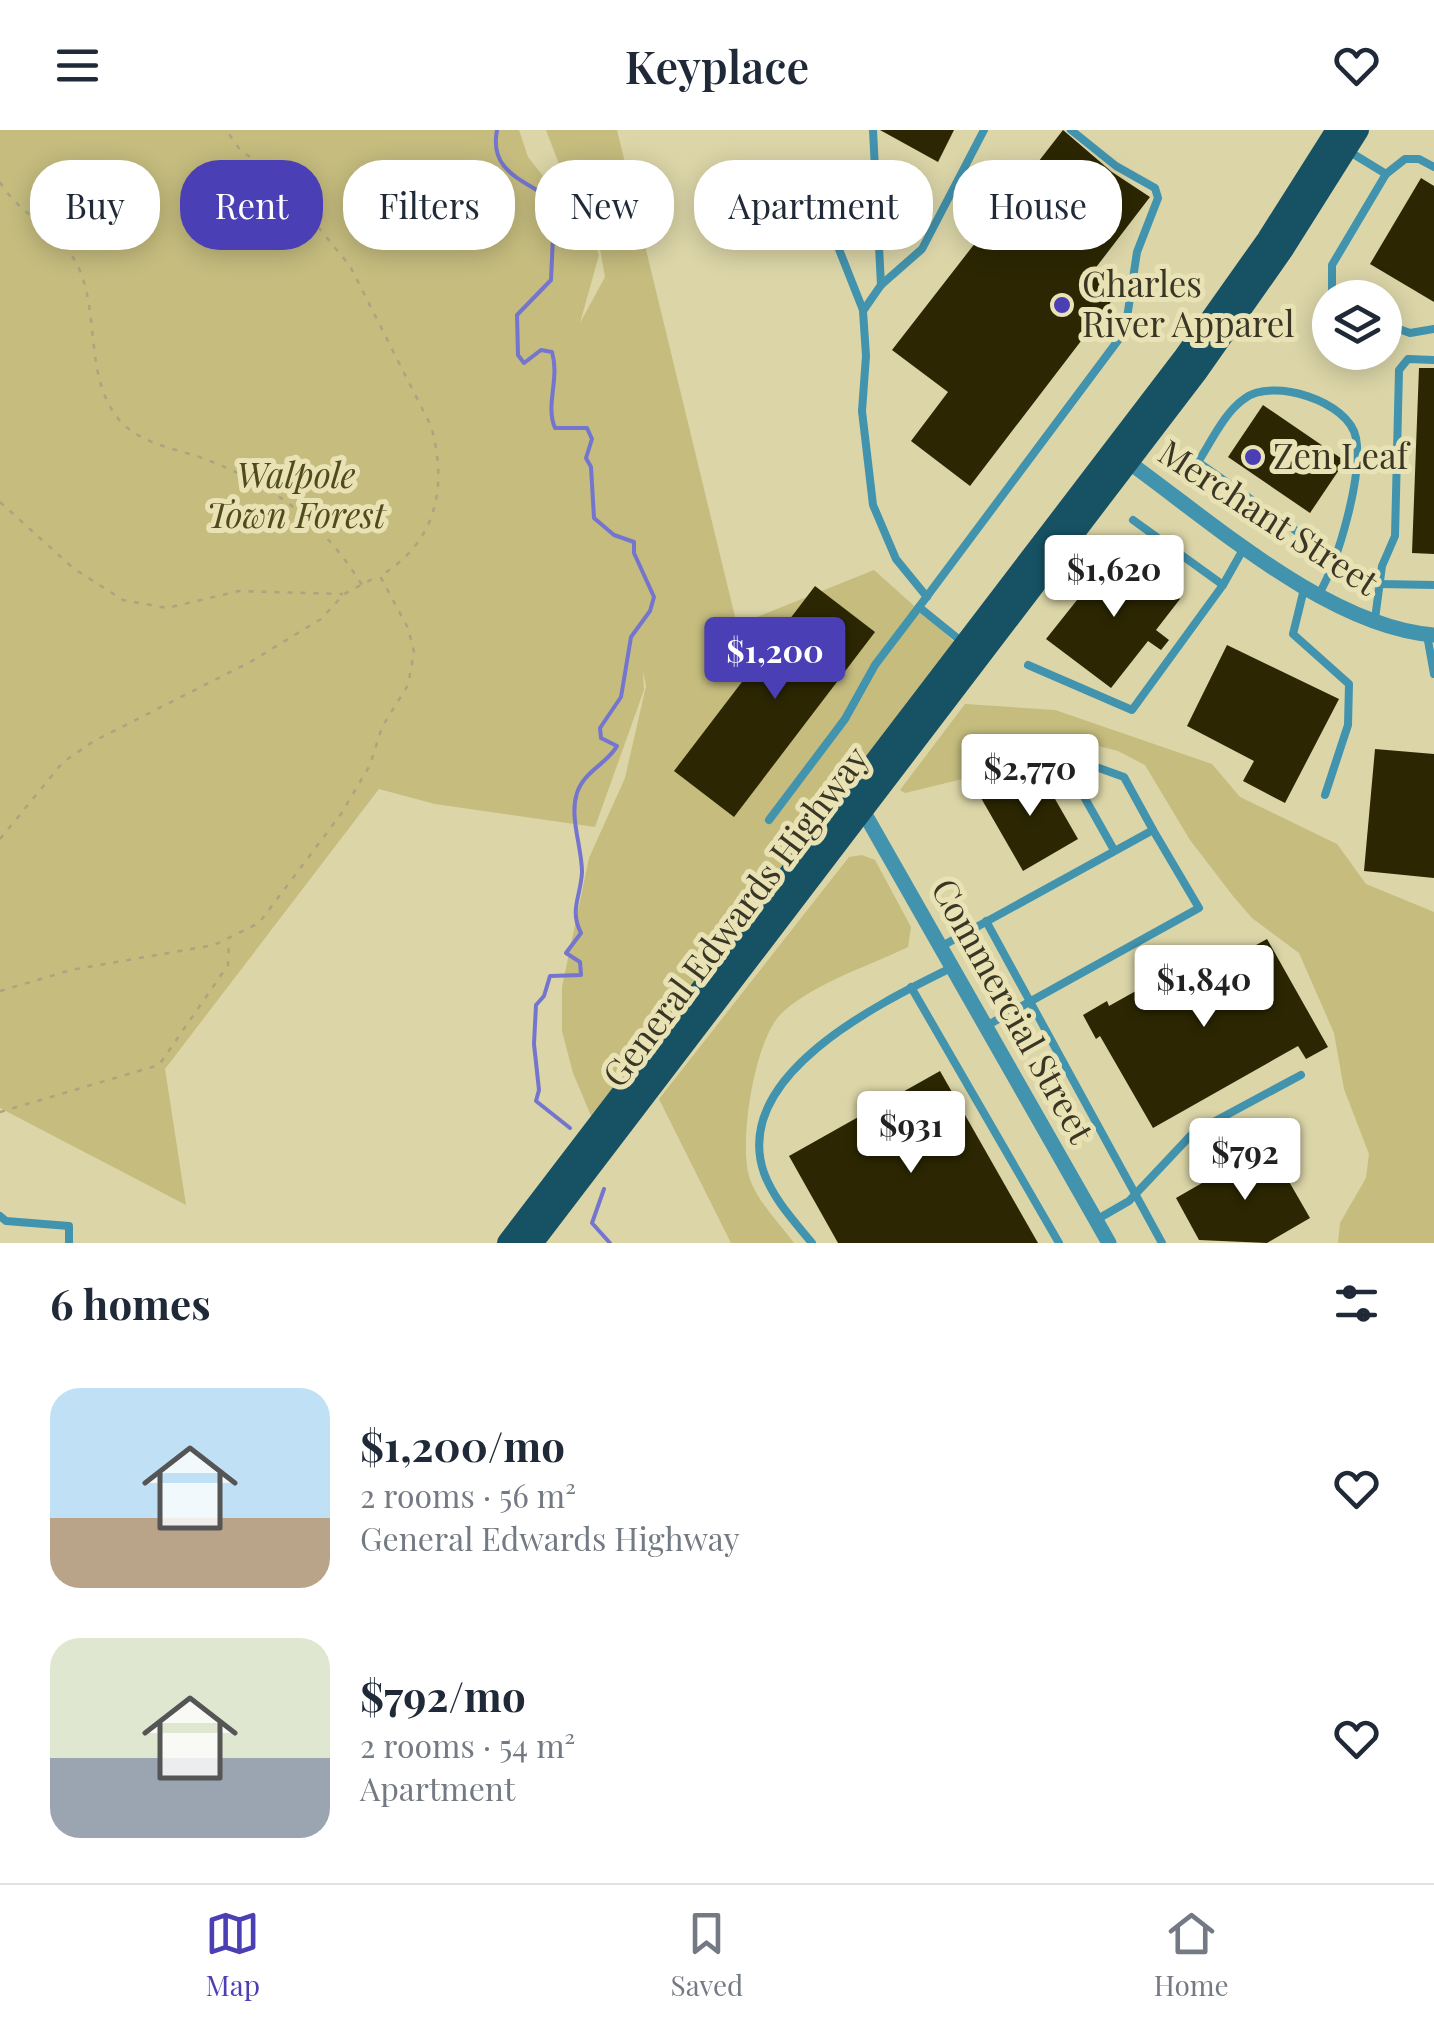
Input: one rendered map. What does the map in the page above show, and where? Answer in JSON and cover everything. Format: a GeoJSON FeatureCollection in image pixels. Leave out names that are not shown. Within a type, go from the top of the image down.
{"type":"FeatureCollection","features":[{"type":"Feature","properties":{"kind":"main road","name":"General Edwards Highway"},"geometry":{"type":"LineString","coordinates":[[587,1157],[862,809],[1128,462],[1256,290],[1347,137]]}},
{"type":"Feature","properties":{"kind":"main road","name":"General Edwards Highway"},"geometry":{"type":"LineString","coordinates":[[587,1157],[964,644],[1347,137]]}},
{"type":"Feature","properties":{"kind":"main road"},"geometry":{"type":"LineString","coordinates":[[508,1243],[587,1157]]}},
{"type":"Feature","properties":{"kind":"main road"},"geometry":{"type":"LineString","coordinates":[[532,1243],[587,1157]]}},
{"type":"Feature","properties":{"kind":"street","name":"Merchant Street"},"geometry":{"type":"LineString","coordinates":[[1128,462],[1312,590],[1374,624],[1431,635]]}},
{"type":"Feature","properties":{"kind":"street","name":"Commercial Street"},"geometry":{"type":"LineString","coordinates":[[862,809],[1109,1243]]}},
{"type":"Feature","properties":{"kind":"lane"},"geometry":{"type":"LineString","coordinates":[[873,130],[875,160]]}},
{"type":"Feature","properties":{"kind":"lane"},"geometry":{"type":"LineString","coordinates":[[863,311],[881,285],[922,249],[984,130]]}},
{"type":"Feature","properties":{"kind":"lane"},"geometry":{"type":"LineString","coordinates":[[769,820],[845,719],[874,665],[1113,350],[1130,314],[1134,264],[1155,210],[1155,188],[1116,166],[1071,130]]}},
{"type":"Feature","properties":{"kind":"lane"},"geometry":{"type":"LineString","coordinates":[[1347,137],[1386,174]]}},
{"type":"Feature","properties":{"kind":"lane"},"geometry":{"type":"LineString","coordinates":[[1329,280],[1332,265],[1386,174],[1405,159],[1419,158],[1434,167]]}},
{"type":"Feature","properties":{"kind":"lane"},"geometry":{"type":"LineString","coordinates":[[839,250],[863,311],[863,426],[873,505],[896,559],[927,597]]}},
{"type":"Feature","properties":{"kind":"lane"},"geometry":{"type":"LineString","coordinates":[[879,250],[881,285]]}},
{"type":"Feature","properties":{"kind":"lane"},"geometry":{"type":"LineString","coordinates":[[1402,330],[1410,333],[1434,329]]}},
{"type":"Feature","properties":{"kind":"lane"},"geometry":{"type":"LineString","coordinates":[[1374,624],[1379,584],[1395,536],[1399,370],[1408,359],[1434,360]]}},
{"type":"Feature","properties":{"kind":"lane"},"geometry":{"type":"LineString","coordinates":[[1325,794],[1348,725],[1349,684],[1293,634],[1312,590],[1336,559],[1355,463],[1354,432],[1338,414],[1311,398],[1279,390],[1252,394],[1237,406],[1198,462],[1336,559]]}},
{"type":"Feature","properties":{"kind":"lane"},"geometry":{"type":"LineString","coordinates":[[1133,520],[1224,585]]}},
{"type":"Feature","properties":{"kind":"lane"},"geometry":{"type":"LineString","coordinates":[[1028,665],[1132,710],[1224,585],[1245,546]]}},
{"type":"Feature","properties":{"kind":"lane"},"geometry":{"type":"LineString","coordinates":[[1379,584],[1434,585]]}},
{"type":"Feature","properties":{"kind":"lane"},"geometry":{"type":"LineString","coordinates":[[919,607],[964,644]]}},
{"type":"Feature","properties":{"kind":"lane"},"geometry":{"type":"LineString","coordinates":[[1431,635],[1434,674]]}},
{"type":"Feature","properties":{"kind":"lane"},"geometry":{"type":"LineString","coordinates":[[986,1026],[1199,908],[1124,777],[1060,754],[1114,850]]}},
{"type":"Feature","properties":{"kind":"lane"},"geometry":{"type":"LineString","coordinates":[[942,946],[1153,830]]}},
{"type":"Feature","properties":{"kind":"lane"},"geometry":{"type":"LineString","coordinates":[[986,921],[1162,1243]]}},
{"type":"Feature","properties":{"kind":"lane"},"geometry":{"type":"LineString","coordinates":[[812,1243],[784,1208],[764,1171],[762,1125],[770,1105],[801,1061],[854,1020],[953,967]]}},
{"type":"Feature","properties":{"kind":"lane"},"geometry":{"type":"LineString","coordinates":[[911,988],[1059,1243]]}},
{"type":"Feature","properties":{"kind":"lane"},"geometry":{"type":"LineString","coordinates":[[1096,1220],[1136,1194],[1192,1133],[1301,1075]]}},
{"type":"Feature","properties":{"kind":"lane"},"geometry":{"type":"LineString","coordinates":[[0,1216],[6,1221],[69,1226],[69,1243]]}},
{"type":"Feature","properties":{"kind":"path"},"geometry":{"type":"LineString","coordinates":[[0,839],[63,762],[94,740],[252,661],[321,620],[344,594],[412,554],[436,506],[438,450],[431,426],[350,266],[272,170],[240,151],[226,130]]}},
{"type":"Feature","properties":{"kind":"path"},"geometry":{"type":"LineString","coordinates":[[0,182],[6,193],[55,234],[80,268],[101,383],[124,425],[157,444],[266,487],[323,529],[362,584]]}},
{"type":"Feature","properties":{"kind":"path"},"geometry":{"type":"LineString","coordinates":[[0,502],[73,568],[122,600],[167,608],[239,591],[344,594]]}},
{"type":"Feature","properties":{"kind":"path"},"geometry":{"type":"LineString","coordinates":[[0,990],[53,974],[228,941],[259,922],[320,845],[370,765],[382,726],[408,684],[414,652],[408,628],[380,576]]}},
{"type":"Feature","properties":{"kind":"path"},"geometry":{"type":"LineString","coordinates":[[0,1112],[159,1066],[228,965],[228,941]]}},
{"type":"Feature","properties":{"kind":"green space","name":"Walpole Town Forest"},"geometry":{"type":"Polygon","coordinates":[[[0,130],[519,130],[535,166],[535,250],[597,250],[599,255],[580,323],[605,277],[600,250],[646,250],[737,625],[874,570],[959,646],[592,1118],[573,1073],[562,1031],[562,987],[589,858],[625,778],[646,686],[643,671],[644,690],[595,827],[435,804],[379,789],[165,1069],[186,1205],[0,1108],[0,130]]]}},
{"type":"Feature","properties":{"kind":"green space","name":"Walpole Town Forest"},"geometry":{"type":"Polygon","coordinates":[[[546,130],[617,130],[624,160],[557,160],[546,130]]]}},
{"type":"Feature","properties":{"kind":"green space"},"geometry":{"type":"Polygon","coordinates":[[[965,704],[1055,710],[1212,764],[1240,797],[1337,844],[1366,884],[1434,912],[1434,1243],[1338,1243],[1340,1223],[1366,1178],[1369,1154],[1344,1089],[1334,1033],[1299,953],[1252,918],[1233,896],[1190,840],[1145,765],[1118,751],[1063,737],[1033,742],[971,777],[905,793],[900,790],[965,704]]]}},
{"type":"Feature","properties":{"kind":"green space"},"geometry":{"type":"Polygon","coordinates":[[[862,855],[875,860],[911,927],[908,947],[812,991],[774,1023],[752,1087],[746,1155],[755,1191],[794,1243],[731,1243],[659,1099],[849,857],[862,855]]]}},
{"type":"Feature","properties":{"kind":"building"},"geometry":{"type":"Polygon","coordinates":[[[880,130],[954,130],[938,162],[880,130]]]}},
{"type":"Feature","properties":{"kind":"building","name":"Charles River Apparel"},"geometry":{"type":"Polygon","coordinates":[[[1063,130],[1098,160],[1040,160],[1063,130]]]}},
{"type":"Feature","properties":{"kind":"building"},"geometry":{"type":"Polygon","coordinates":[[[1421,178],[1434,186],[1434,302],[1370,264],[1421,178]]]}},
{"type":"Feature","properties":{"kind":"building","name":"Charles River Apparel"},"geometry":{"type":"Polygon","coordinates":[[[1122,179],[1150,197],[1122,234],[1122,179]]]}},
{"type":"Feature","properties":{"kind":"building","name":"Charles River Apparel"},"geometry":{"type":"Polygon","coordinates":[[[970,250],[1109,250],[1094,270],[1120,290],[970,486],[911,441],[948,392],[892,350],[970,250]]]}},
{"type":"Feature","properties":{"kind":"building"},"geometry":{"type":"Polygon","coordinates":[[[1419,368],[1434,368],[1434,554],[1412,553],[1419,368]]]}},
{"type":"Feature","properties":{"kind":"building"},"geometry":{"type":"Polygon","coordinates":[[[1263,405],[1345,461],[1310,513],[1228,457],[1263,405]]]}},
{"type":"Feature","properties":{"kind":"building"},"geometry":{"type":"Polygon","coordinates":[[[1116,551],[1180,599],[1156,630],[1169,640],[1161,650],[1148,641],[1111,688],[1046,639],[1116,551]]]}},
{"type":"Feature","properties":{"kind":"building"},"geometry":{"type":"Polygon","coordinates":[[[815,586],[875,632],[734,817],[674,771],[815,586]]]}},
{"type":"Feature","properties":{"kind":"building"},"geometry":{"type":"Polygon","coordinates":[[[1227,645],[1339,699],[1285,803],[1243,781],[1254,761],[1187,726],[1227,645]]]}},
{"type":"Feature","properties":{"kind":"building"},"geometry":{"type":"Polygon","coordinates":[[[1375,749],[1434,754],[1434,878],[1364,871],[1375,749]]]}},
{"type":"Feature","properties":{"kind":"building"},"geometry":{"type":"Polygon","coordinates":[[[1036,766],[1078,839],[1023,871],[981,798],[1036,766]]]}},
{"type":"Feature","properties":{"kind":"building"},"geometry":{"type":"Polygon","coordinates":[[[1267,939],[1328,1047],[1306,1059],[1298,1046],[1153,1128],[1100,1036],[1096,1039],[1083,1015],[1107,1001],[1109,1006],[1193,959],[1202,975],[1267,939]]]}},
{"type":"Feature","properties":{"kind":"building"},"geometry":{"type":"Polygon","coordinates":[[[940,1071],[1038,1243],[838,1243],[789,1156],[940,1071]]]}},
{"type":"Feature","properties":{"kind":"building"},"geometry":{"type":"Polygon","coordinates":[[[1268,1145],[1310,1218],[1267,1243],[1199,1240],[1176,1198],[1268,1145]]]}},
{"type":"Feature","properties":{"kind":"waterway"},"geometry":{"type":"LineString","coordinates":[[497,130],[501,161],[513,175],[540,192],[553,237],[551,280],[517,315],[518,355],[524,363],[541,350],[552,352],[551,410],[555,428],[587,428],[592,439],[586,458],[591,467],[594,518],[614,535],[634,542],[634,553],[654,597],[650,611],[631,637],[621,697],[600,728],[601,738],[617,746],[580,785],[575,802],[582,872],[576,917],[581,933],[566,953],[580,962],[581,975],[550,976],[544,996],[536,1005],[536,1101],[570,1128]]}},
{"type":"Feature","properties":{"kind":"waterway"},"geometry":{"type":"LineString","coordinates":[[604,1189],[592,1223],[610,1243]]}},
{"type":"Feature","properties":{"kind":"place","name":"Charles River Apparel"},"geometry":{"type":"Point","coordinates":[1062,305]}},
{"type":"Feature","properties":{"kind":"place","name":"Zen Leaf"},"geometry":{"type":"Point","coordinates":[1253,457]}}]}
